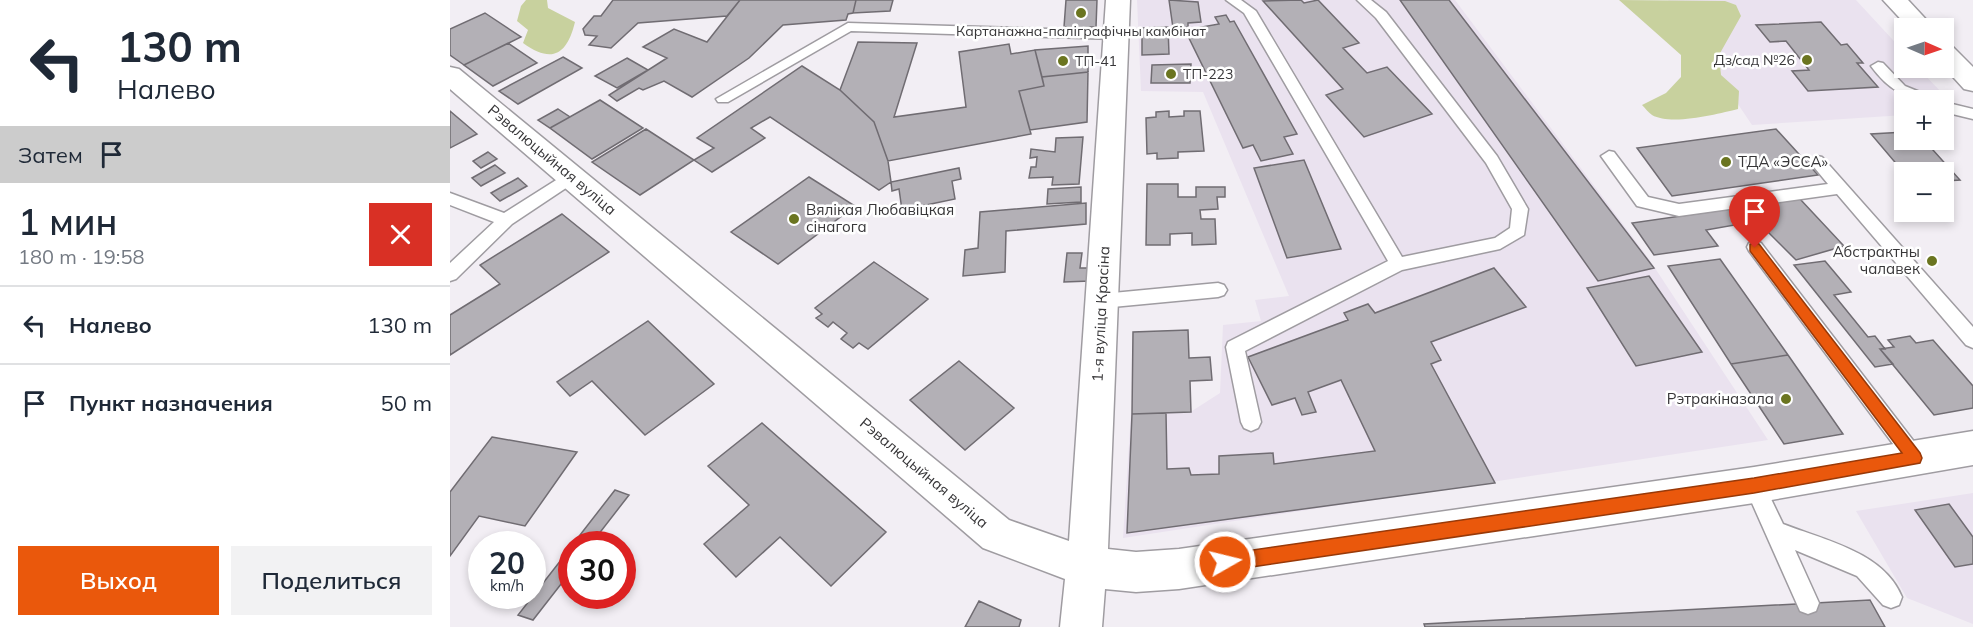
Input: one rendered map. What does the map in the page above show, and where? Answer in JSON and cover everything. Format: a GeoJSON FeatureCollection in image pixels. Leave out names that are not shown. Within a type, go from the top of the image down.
{"type":"FeatureCollection","features":[{"type":"Feature","properties":{"kind":"street","name":"1-я вуліца Красіна"},"geometry":{"type":"LineString","coordinates":[[1081,627],[1087,567],[1118,0]]}},
{"type":"Feature","properties":{"kind":"street"},"geometry":{"type":"LineString","coordinates":[[1895,0],[1912,18]]}},
{"type":"Feature","properties":{"kind":"street"},"geometry":{"type":"LineString","coordinates":[[1954,63],[1973,83]]}},
{"type":"Feature","properties":{"kind":"street","name":"Рэвалюцыйная вуліца"},"geometry":{"type":"LineString","coordinates":[[450,75],[997,535],[1087,567],[1136,572],[1179,569],[1754,485],[1973,448]]}},
{"type":"Feature","properties":{"kind":"lane"},"geometry":{"type":"LineString","coordinates":[[1232,0],[1249,11],[1398,264]]}},
{"type":"Feature","properties":{"kind":"lane"},"geometry":{"type":"LineString","coordinates":[[1251,422],[1235,347],[1398,264],[1500,243],[1518,231],[1521,209],[1492,160],[1381,15],[1363,0]]}},
{"type":"Feature","properties":{"kind":"lane"},"geometry":{"type":"LineString","coordinates":[[723,99],[848,27],[1116,35]]}},
{"type":"Feature","properties":{"kind":"lane"},"geometry":{"type":"LineString","coordinates":[[1878,66],[1902,90]]}},
{"type":"Feature","properties":{"kind":"lane"},"geometry":{"type":"LineString","coordinates":[[1954,109],[1973,114]]}},
{"type":"Feature","properties":{"kind":"lane"},"geometry":{"type":"LineString","coordinates":[[1609,156],[1643,202],[1679,210],[1841,188]]}},
{"type":"Feature","properties":{"kind":"lane"},"geometry":{"type":"LineString","coordinates":[[1817,161],[1973,340]]}},
{"type":"Feature","properties":{"kind":"lane"},"geometry":{"type":"LineString","coordinates":[[450,274],[506,220],[572,176]]}},
{"type":"Feature","properties":{"kind":"lane"},"geometry":{"type":"LineString","coordinates":[[450,199],[506,220]]}},
{"type":"Feature","properties":{"kind":"lane"},"geometry":{"type":"LineString","coordinates":[[1755,248],[1915,458]]}},
{"type":"Feature","properties":{"kind":"lane"},"geometry":{"type":"LineString","coordinates":[[1102,300],[1218,290]]}},
{"type":"Feature","properties":{"kind":"lane"},"geometry":{"type":"LineString","coordinates":[[1754,485],[1808,603]]}},
{"type":"Feature","properties":{"kind":"lane"},"geometry":{"type":"LineString","coordinates":[[1776,532],[1865,568],[1891,597]]}},
{"type":"Feature","properties":{"kind":"shaded area"},"geometry":{"type":"Polygon","coordinates":[[[1137,0],[1455,0],[1649,259],[1768,440],[1123,538],[1131,413],[1192,411],[1220,393],[1223,325],[1261,321],[1255,300],[1289,296],[1203,92],[1141,91],[1137,0]]]}},
{"type":"Feature","properties":{"kind":"shaded area","name":"Дз/сад №26"},"geometry":{"type":"Polygon","coordinates":[[[1668,0],[1856,0],[1894,41],[1894,78],[1928,78],[1939,90],[1894,90],[1894,116],[1752,125],[1668,0]]]}},
{"type":"Feature","properties":{"kind":"shaded area"},"geometry":{"type":"Polygon","coordinates":[[[1973,493],[1973,624],[1907,598],[1856,511],[1973,493]]]}},
{"type":"Feature","properties":{"kind":"green space"},"geometry":{"type":"Polygon","coordinates":[[[526,0],[547,0],[548,8],[575,22],[568,42],[557,53],[542,53],[523,43],[528,30],[517,21],[521,6],[526,0]]]}},
{"type":"Feature","properties":{"kind":"green space"},"geometry":{"type":"Polygon","coordinates":[[[1619,0],[1725,1],[1736,5],[1741,16],[1719,55],[1721,75],[1739,91],[1738,109],[1682,119],[1660,118],[1652,115],[1642,105],[1666,93],[1681,77],[1681,55],[1619,0]]]}},
{"type":"Feature","properties":{"kind":"building"},"geometry":{"type":"Polygon","coordinates":[[[613,0],[740,0],[727,16],[638,23],[611,48],[589,45],[597,36],[585,35],[583,29],[594,16],[601,16],[613,0]]]}},
{"type":"Feature","properties":{"kind":"building"},"geometry":{"type":"Polygon","coordinates":[[[740,0],[856,0],[853,13],[848,14],[846,20],[783,25],[749,58],[692,97],[664,81],[643,90],[639,88],[617,101],[609,95],[667,58],[643,47],[674,29],[707,42],[740,0]]]}},
{"type":"Feature","properties":{"kind":"building"},"geometry":{"type":"Polygon","coordinates":[[[856,0],[893,0],[890,11],[853,13],[856,0]]]}},
{"type":"Feature","properties":{"kind":"building","name":"Картанажна-паліграфічны камбінат"},"geometry":{"type":"Polygon","coordinates":[[[1066,0],[1097,0],[1096,27],[1064,27],[1066,0]]]}},
{"type":"Feature","properties":{"kind":"building"},"geometry":{"type":"Polygon","coordinates":[[[1169,0],[1198,2],[1201,22],[1188,23],[1188,27],[1173,28],[1169,0]]]}},
{"type":"Feature","properties":{"kind":"building"},"geometry":{"type":"Polygon","coordinates":[[[1301,0],[1304,3],[1318,0],[1359,43],[1343,48],[1367,73],[1387,67],[1432,114],[1364,137],[1326,95],[1343,89],[1263,1],[1301,0]]]}},
{"type":"Feature","properties":{"kind":"building"},"geometry":{"type":"Polygon","coordinates":[[[1400,0],[1449,0],[1654,268],[1598,281],[1400,0]]]}},
{"type":"Feature","properties":{"kind":"building"},"geometry":{"type":"Polygon","coordinates":[[[485,13],[521,37],[464,65],[450,55],[450,29],[485,13]]]}},
{"type":"Feature","properties":{"kind":"building"},"geometry":{"type":"Polygon","coordinates":[[[1226,15],[1230,22],[1234,21],[1297,134],[1284,137],[1293,154],[1261,161],[1253,145],[1243,148],[1185,30],[1219,24],[1215,17],[1226,15]]]}},
{"type":"Feature","properties":{"kind":"building"},"geometry":{"type":"Polygon","coordinates":[[[1821,22],[1841,45],[1847,44],[1863,63],[1857,63],[1878,87],[1808,91],[1792,71],[1809,70],[1786,41],[1770,42],[1756,25],[1821,22]]]}},
{"type":"Feature","properties":{"kind":"building"},"geometry":{"type":"Polygon","coordinates":[[[1168,27],[1169,54],[1142,55],[1142,28],[1168,27]]]}},
{"type":"Feature","properties":{"kind":"building"},"geometry":{"type":"Polygon","coordinates":[[[858,42],[917,43],[894,117],[966,107],[959,52],[1009,44],[1011,54],[1035,50],[1044,86],[1019,91],[1031,134],[888,161],[874,122],[840,90],[858,42]]]}},
{"type":"Feature","properties":{"kind":"building"},"geometry":{"type":"Polygon","coordinates":[[[508,43],[537,63],[493,86],[464,65],[508,43]]]}},
{"type":"Feature","properties":{"kind":"building","name":"ТП-41"},"geometry":{"type":"Polygon","coordinates":[[[1088,46],[1088,72],[1042,77],[1035,50],[1088,46]]]}},
{"type":"Feature","properties":{"kind":"building"},"geometry":{"type":"Polygon","coordinates":[[[563,57],[582,68],[518,104],[499,91],[563,57]]]}},
{"type":"Feature","properties":{"kind":"building"},"geometry":{"type":"Polygon","coordinates":[[[627,58],[648,70],[617,88],[595,76],[627,58]]]}},
{"type":"Feature","properties":{"kind":"building","name":"ТП-223"},"geometry":{"type":"Polygon","coordinates":[[[1191,64],[1190,83],[1151,83],[1152,65],[1191,64]]]}},
{"type":"Feature","properties":{"kind":"building"},"geometry":{"type":"Polygon","coordinates":[[[802,66],[840,90],[874,122],[888,161],[891,182],[879,190],[770,117],[751,128],[765,138],[712,172],[694,160],[714,148],[697,138],[802,66]]]}},
{"type":"Feature","properties":{"kind":"building"},"geometry":{"type":"Polygon","coordinates":[[[1088,72],[1087,122],[1030,130],[1019,91],[1044,86],[1042,77],[1088,72]]]}},
{"type":"Feature","properties":{"kind":"building"},"geometry":{"type":"Polygon","coordinates":[[[600,100],[643,128],[592,159],[550,128],[600,100]]]}},
{"type":"Feature","properties":{"kind":"building"},"geometry":{"type":"Polygon","coordinates":[[[558,109],[570,117],[550,128],[538,120],[558,109]]]}},
{"type":"Feature","properties":{"kind":"building"},"geometry":{"type":"Polygon","coordinates":[[[450,111],[477,134],[450,148],[450,111]]]}},
{"type":"Feature","properties":{"kind":"building"},"geometry":{"type":"Polygon","coordinates":[[[1169,111],[1169,117],[1184,116],[1184,111],[1200,111],[1204,151],[1178,152],[1178,158],[1157,159],[1157,153],[1147,154],[1146,118],[1156,117],[1156,112],[1169,111]]]}},
{"type":"Feature","properties":{"kind":"building"},"geometry":{"type":"Polygon","coordinates":[[[646,129],[694,160],[640,195],[592,162],[646,129]]]}},
{"type":"Feature","properties":{"kind":"building","name":"ТДА «ЭССА»"},"geometry":{"type":"Polygon","coordinates":[[[1776,129],[1818,175],[1672,196],[1637,148],[1776,129]]]}},
{"type":"Feature","properties":{"kind":"building"},"geometry":{"type":"Polygon","coordinates":[[[1894,133],[1894,150],[1933,150],[1944,162],[1895,162],[1871,134],[1894,133]]]}},
{"type":"Feature","properties":{"kind":"building"},"geometry":{"type":"Polygon","coordinates":[[[1083,137],[1079,184],[1052,185],[1053,177],[1029,178],[1031,167],[1036,167],[1037,157],[1030,158],[1031,149],[1055,152],[1056,138],[1083,137]]]}},
{"type":"Feature","properties":{"kind":"building"},"geometry":{"type":"Polygon","coordinates":[[[488,152],[497,159],[481,168],[473,161],[488,152]]]}},
{"type":"Feature","properties":{"kind":"building"},"geometry":{"type":"Polygon","coordinates":[[[1304,160],[1341,249],[1287,258],[1254,168],[1304,160]]]}},
{"type":"Feature","properties":{"kind":"building"},"geometry":{"type":"Polygon","coordinates":[[[495,165],[505,173],[481,186],[472,178],[495,165]]]}},
{"type":"Feature","properties":{"kind":"building"},"geometry":{"type":"Polygon","coordinates":[[[959,168],[961,179],[952,181],[955,199],[902,210],[899,189],[892,191],[891,182],[959,168]]]}},
{"type":"Feature","properties":{"kind":"building","name":"Вялікая Любавіцкая сінагога"},"geometry":{"type":"Polygon","coordinates":[[[809,177],[855,206],[778,264],[731,232],[809,177]]]}},
{"type":"Feature","properties":{"kind":"building"},"geometry":{"type":"Polygon","coordinates":[[[518,178],[527,186],[500,201],[491,193],[518,178]]]}},
{"type":"Feature","properties":{"kind":"building"},"geometry":{"type":"Polygon","coordinates":[[[1147,184],[1178,184],[1178,197],[1196,197],[1196,187],[1225,187],[1225,197],[1217,197],[1218,209],[1200,210],[1201,219],[1215,219],[1216,244],[1192,245],[1192,233],[1170,234],[1170,245],[1146,245],[1147,184]]]}},
{"type":"Feature","properties":{"kind":"building"},"geometry":{"type":"Polygon","coordinates":[[[1081,187],[1081,202],[1047,204],[1048,189],[1081,187]]]}},
{"type":"Feature","properties":{"kind":"building"},"geometry":{"type":"Polygon","coordinates":[[[1800,199],[1844,246],[1796,260],[1757,221],[1706,230],[1718,246],[1654,255],[1632,223],[1800,199]]]}},
{"type":"Feature","properties":{"kind":"building"},"geometry":{"type":"Polygon","coordinates":[[[1086,203],[1086,224],[1006,231],[1005,272],[963,276],[965,250],[978,248],[980,212],[1086,203]]]}},
{"type":"Feature","properties":{"kind":"building"},"geometry":{"type":"Polygon","coordinates":[[[562,214],[609,252],[450,355],[450,315],[500,284],[480,265],[562,214]]]}},
{"type":"Feature","properties":{"kind":"building"},"geometry":{"type":"Polygon","coordinates":[[[1067,253],[1082,253],[1080,268],[1091,268],[1090,281],[1064,282],[1067,253]]]}},
{"type":"Feature","properties":{"kind":"building"},"geometry":{"type":"Polygon","coordinates":[[[1720,259],[1788,355],[1731,364],[1668,266],[1720,259]]]}},
{"type":"Feature","properties":{"kind":"building"},"geometry":{"type":"Polygon","coordinates":[[[1825,261],[1851,292],[1834,295],[1868,337],[1875,336],[1885,349],[1880,349],[1893,364],[1875,367],[1794,265],[1825,261]]]}},
{"type":"Feature","properties":{"kind":"building"},"geometry":{"type":"Polygon","coordinates":[[[874,262],[928,299],[868,349],[859,343],[853,348],[841,339],[847,333],[833,322],[828,327],[816,318],[822,314],[815,308],[874,262]]]}},
{"type":"Feature","properties":{"kind":"building"},"geometry":{"type":"Polygon","coordinates":[[[1494,268],[1526,307],[1431,342],[1441,360],[1431,364],[1495,483],[1127,533],[1132,414],[1166,413],[1167,469],[1189,468],[1191,475],[1219,474],[1219,456],[1273,453],[1274,464],[1375,451],[1341,380],[1308,392],[1316,412],[1302,415],[1295,398],[1272,405],[1248,357],[1348,320],[1344,313],[1368,304],[1375,313],[1494,268]]]}},
{"type":"Feature","properties":{"kind":"building"},"geometry":{"type":"Polygon","coordinates":[[[1649,276],[1702,352],[1636,366],[1587,288],[1649,276]]]}},
{"type":"Feature","properties":{"kind":"building"},"geometry":{"type":"Polygon","coordinates":[[[648,321],[714,384],[645,435],[592,381],[570,396],[557,382],[648,321]]]}},
{"type":"Feature","properties":{"kind":"building"},"geometry":{"type":"Polygon","coordinates":[[[1188,330],[1189,358],[1210,357],[1212,380],[1190,381],[1191,412],[1132,414],[1133,332],[1188,330]]]}},
{"type":"Feature","properties":{"kind":"building"},"geometry":{"type":"Polygon","coordinates":[[[1910,336],[1916,343],[1933,340],[1973,386],[1973,408],[1934,415],[1880,349],[1894,347],[1888,340],[1910,336]]]}},
{"type":"Feature","properties":{"kind":"building","name":"Рэтракіназала"},"geometry":{"type":"Polygon","coordinates":[[[1788,355],[1843,434],[1784,444],[1731,364],[1788,355]]]}},
{"type":"Feature","properties":{"kind":"building"},"geometry":{"type":"Polygon","coordinates":[[[959,361],[1014,408],[965,450],[910,400],[959,361]]]}},
{"type":"Feature","properties":{"kind":"building"},"geometry":{"type":"Polygon","coordinates":[[[762,423],[886,532],[831,586],[780,537],[736,577],[704,544],[749,505],[708,466],[762,423]]]}},
{"type":"Feature","properties":{"kind":"building"},"geometry":{"type":"Polygon","coordinates":[[[492,437],[577,452],[525,526],[479,516],[450,556],[450,492],[492,437]]]}},
{"type":"Feature","properties":{"kind":"building"},"geometry":{"type":"Polygon","coordinates":[[[615,490],[629,495],[601,531],[583,531],[615,490]]]}},
{"type":"Feature","properties":{"kind":"building"},"geometry":{"type":"Polygon","coordinates":[[[1949,504],[1973,537],[1973,564],[1955,567],[1915,510],[1949,504]]]}},
{"type":"Feature","properties":{"kind":"building"},"geometry":{"type":"Polygon","coordinates":[[[558,564],[558,588],[546,603],[546,579],[558,564]]]}},
{"type":"Feature","properties":{"kind":"building"},"geometry":{"type":"Polygon","coordinates":[[[1870,600],[1885,627],[1425,627],[1424,624],[1870,600]]]}},
{"type":"Feature","properties":{"kind":"building"},"geometry":{"type":"Polygon","coordinates":[[[979,601],[1021,620],[1019,627],[965,627],[979,601]]]}},
{"type":"Feature","properties":{"kind":"building"},"geometry":{"type":"Polygon","coordinates":[[[523,609],[542,609],[533,620],[518,615],[523,609]]]}},
{"type":"Feature","properties":{"kind":"place","name":"Картанажна-паліграфічны камбінат"},"geometry":{"type":"Point","coordinates":[1081,13]}},
{"type":"Feature","properties":{"kind":"place","name":"Дз/сад №26"},"geometry":{"type":"Point","coordinates":[1807,60]}},
{"type":"Feature","properties":{"kind":"place","name":"ТП-41"},"geometry":{"type":"Point","coordinates":[1063,61]}},
{"type":"Feature","properties":{"kind":"place","name":"ТП-223"},"geometry":{"type":"Point","coordinates":[1171,74]}},
{"type":"Feature","properties":{"kind":"place","name":"ТДА «ЭССА»"},"geometry":{"type":"Point","coordinates":[1726,162]}},
{"type":"Feature","properties":{"kind":"place","name":"Вялікая Любавіцкая сінагога"},"geometry":{"type":"Point","coordinates":[794,219]}},
{"type":"Feature","properties":{"kind":"place","name":"Абстрактны чалавек"},"geometry":{"type":"Point","coordinates":[1932,261]}},
{"type":"Feature","properties":{"kind":"place","name":"Рэтракіназала"},"geometry":{"type":"Point","coordinates":[1786,399]}},
{"type":"Feature","properties":{"kind":"route"},"geometry":{"type":"LineString","coordinates":[[1225,562],[1754,485],[1915,458],[1755,248]]}}]}
